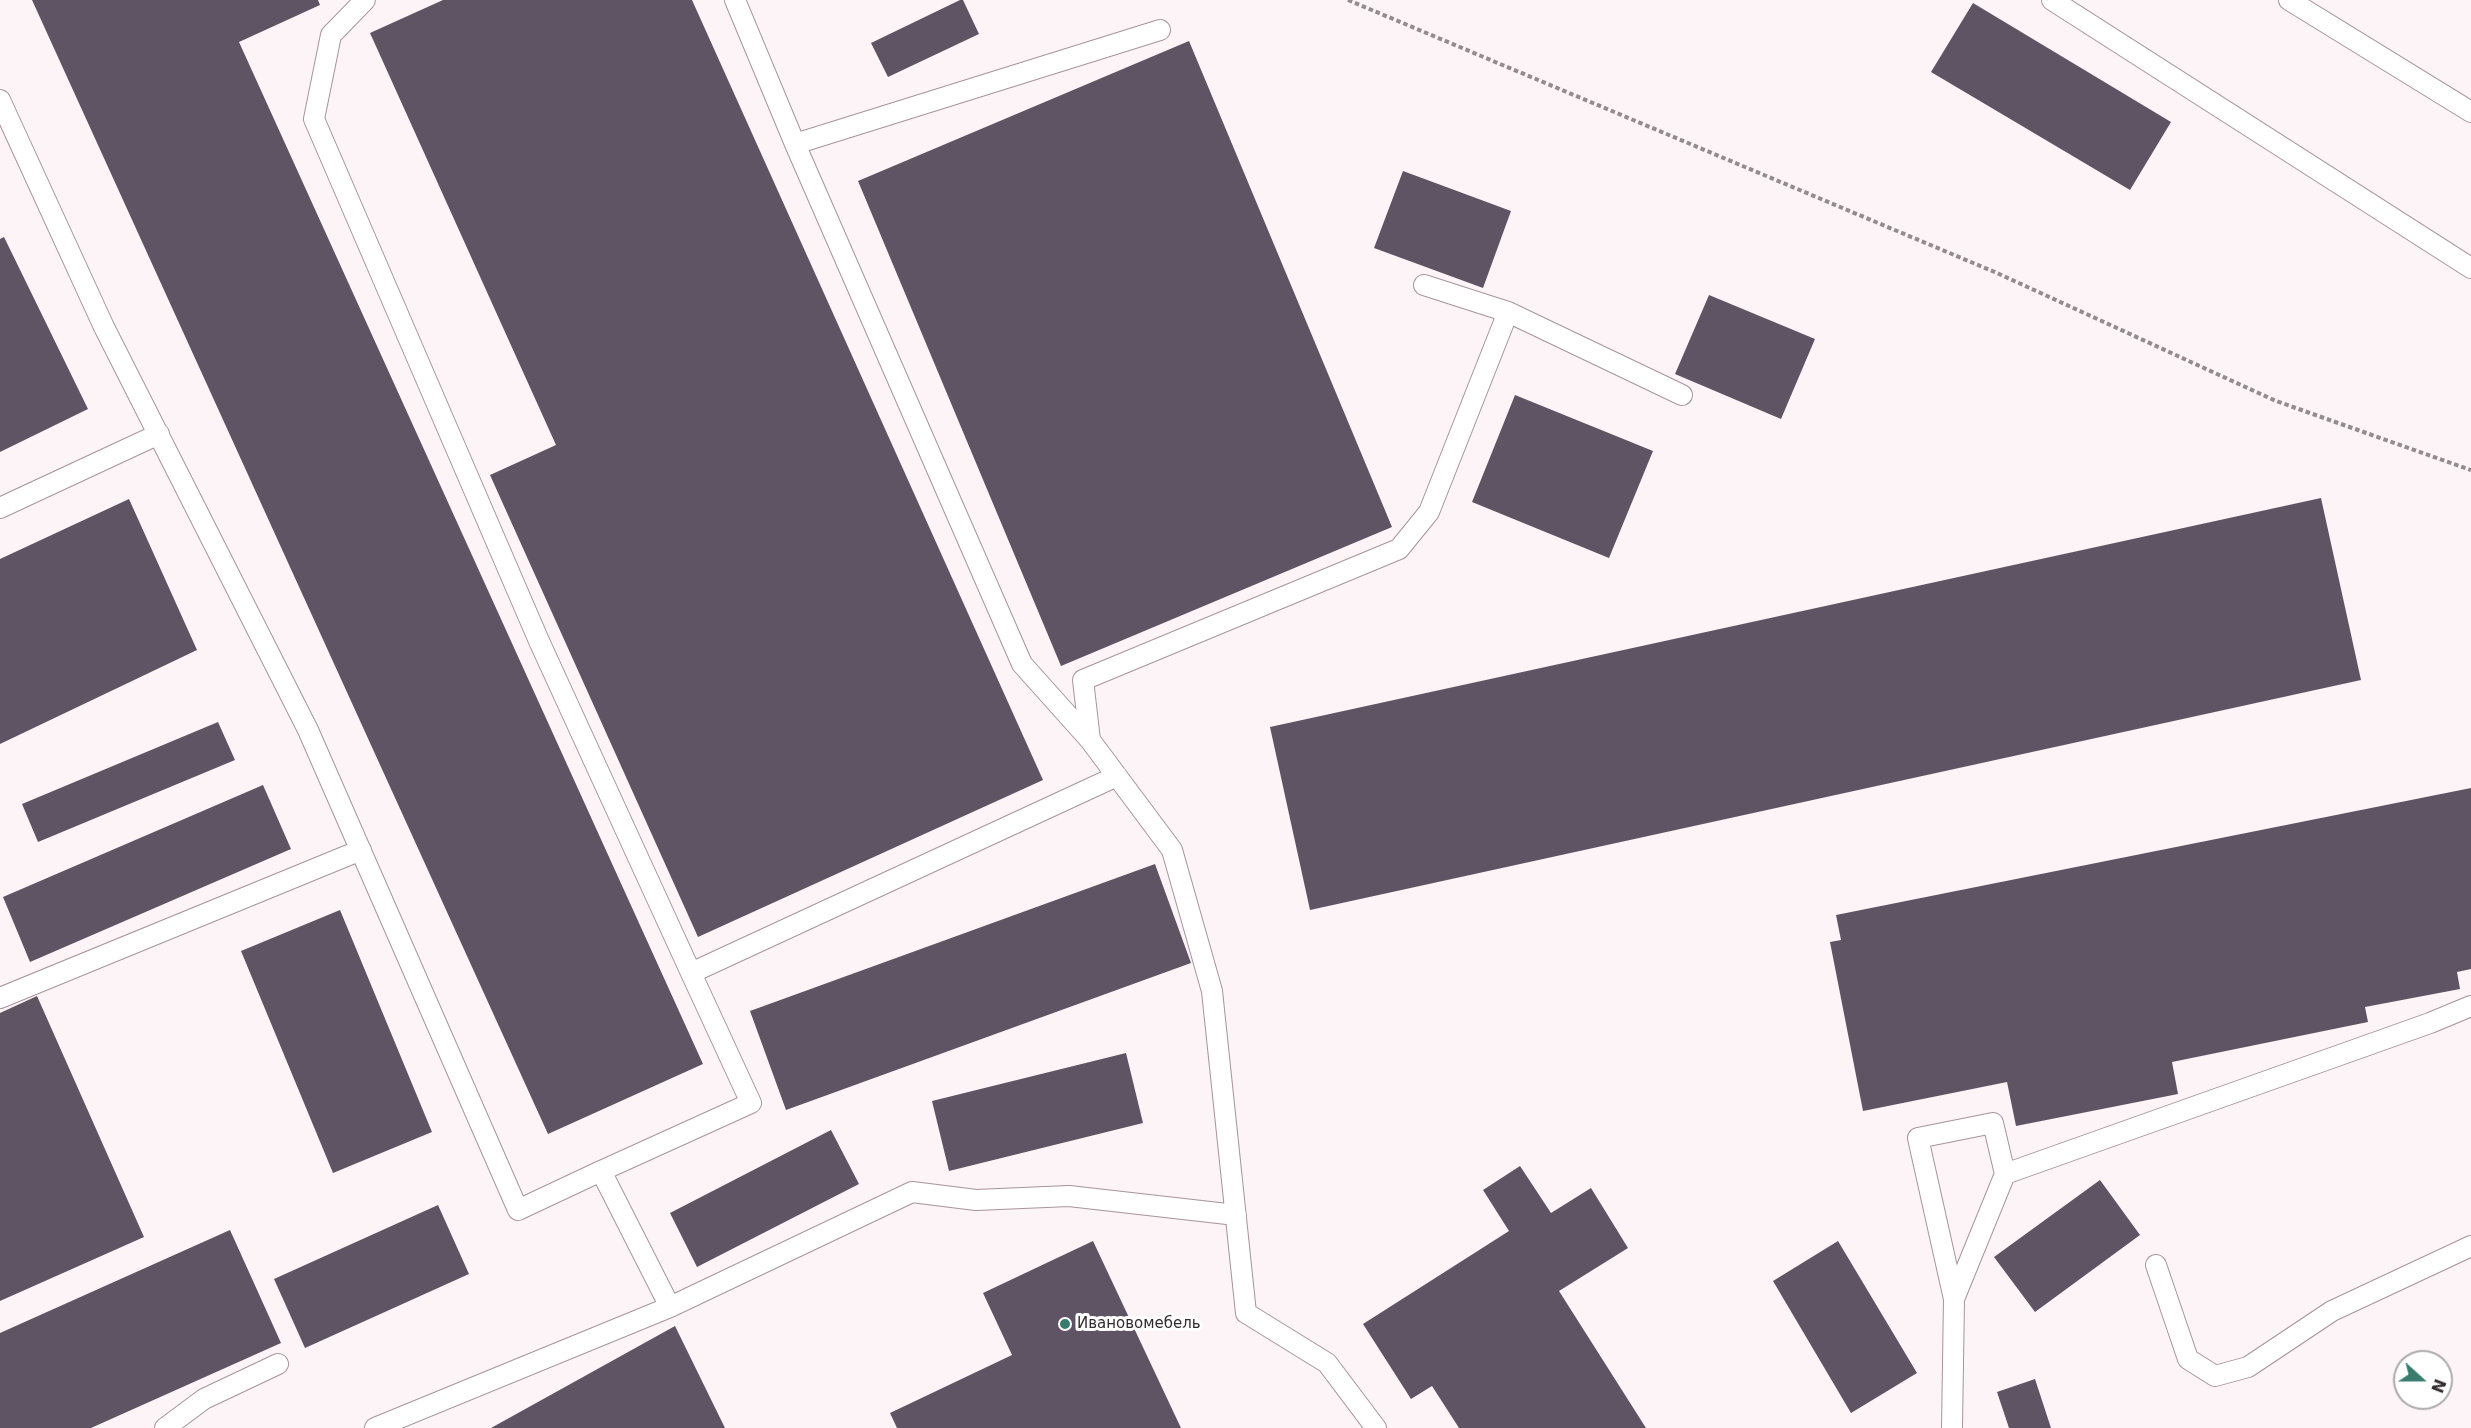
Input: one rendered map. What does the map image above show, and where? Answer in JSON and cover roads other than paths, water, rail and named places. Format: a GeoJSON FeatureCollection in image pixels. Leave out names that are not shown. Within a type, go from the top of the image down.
{"type":"FeatureCollection","features":[{"type":"Feature","properties":{"kind":"lane"},"geometry":{"type":"LineString","coordinates":[[0,100],[5,122],[104,327],[308,729],[518,1210],[751,1103],[539,641],[314,119],[331,35],[365,0]]}},
{"type":"Feature","properties":{"kind":"lane"},"geometry":{"type":"LineString","coordinates":[[735,0],[795,144],[1022,664],[1090,740],[1172,850],[1212,991],[1246,1313],[1327,1363],[1376,1428]]}},
{"type":"Feature","properties":{"kind":"lane"},"geometry":{"type":"LineString","coordinates":[[2052,0],[2471,268]]}},
{"type":"Feature","properties":{"kind":"lane"},"geometry":{"type":"LineString","coordinates":[[2289,0],[2471,112]]}},
{"type":"Feature","properties":{"kind":"lane"},"geometry":{"type":"LineString","coordinates":[[795,144],[1160,30]]}},
{"type":"Feature","properties":{"kind":"lane"},"geometry":{"type":"LineString","coordinates":[[1424,285],[1508,312],[1682,395]]}},
{"type":"Feature","properties":{"kind":"lane"},"geometry":{"type":"LineString","coordinates":[[1090,740],[1083,680],[1399,549],[1429,512],[1508,312]]}},
{"type":"Feature","properties":{"kind":"lane"},"geometry":{"type":"LineString","coordinates":[[0,508],[159,434]]}},
{"type":"Feature","properties":{"kind":"lane"},"geometry":{"type":"LineString","coordinates":[[691,973],[1117,776]]}},
{"type":"Feature","properties":{"kind":"lane"},"geometry":{"type":"LineString","coordinates":[[0,998],[361,850]]}},
{"type":"Feature","properties":{"kind":"lane"},"geometry":{"type":"LineString","coordinates":[[2005,1174],[2430,1023],[2471,1006]]}},
{"type":"Feature","properties":{"kind":"lane"},"geometry":{"type":"LineString","coordinates":[[1952,1428],[1954,1299],[1918,1138],[1992,1123],[2005,1174],[1954,1299]]}},
{"type":"Feature","properties":{"kind":"lane"},"geometry":{"type":"LineString","coordinates":[[601,1171],[670,1307]]}},
{"type":"Feature","properties":{"kind":"lane"},"geometry":{"type":"LineString","coordinates":[[375,1428],[670,1307],[912,1192],[976,1200],[1069,1196],[1236,1215]]}},
{"type":"Feature","properties":{"kind":"lane"},"geometry":{"type":"LineString","coordinates":[[2156,1265],[2188,1359],[2215,1376],[2248,1367],[2332,1311],[2471,1246]]}},
{"type":"Feature","properties":{"kind":"lane"},"geometry":{"type":"LineString","coordinates":[[165,1428],[204,1399],[278,1364]]}},
{"type":"Feature","properties":{"kind":"place","name":"Ивановомебель"},"geometry":{"type":"Point","coordinates":[1065,1324]}}]}
